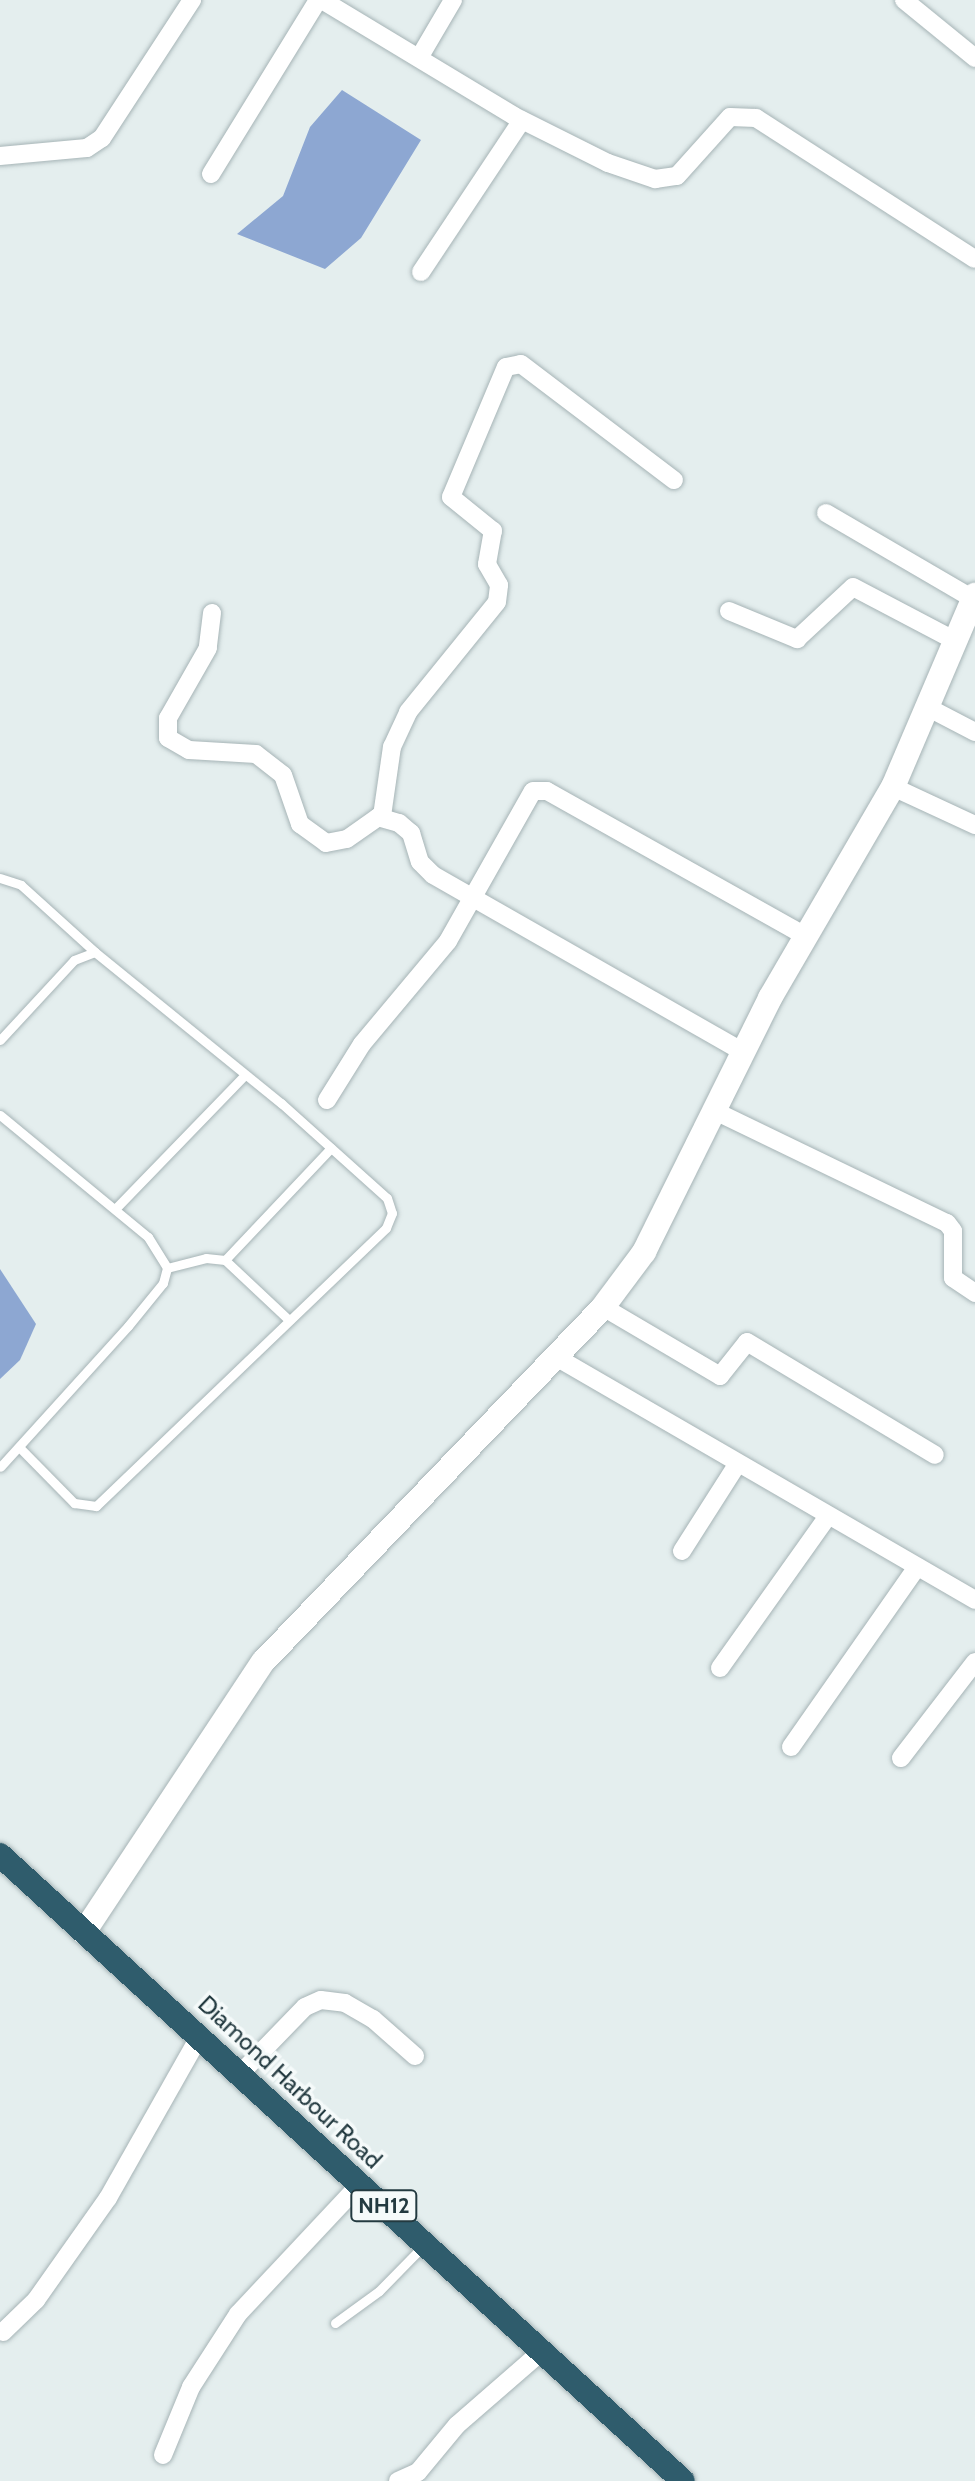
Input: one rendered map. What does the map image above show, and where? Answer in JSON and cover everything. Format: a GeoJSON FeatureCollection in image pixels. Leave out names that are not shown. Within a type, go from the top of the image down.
{"type":"FeatureCollection","features":[{"type":"Feature","properties":{"kind":"highway","name":"Diamond Harbour Road"},"geometry":{"type":"LineString","coordinates":[[0,1855],[683,2481]]}},
{"type":"Feature","properties":{"kind":"main road"},"geometry":{"type":"LineString","coordinates":[[84,1932],[263,1662],[603,1307],[644,1252],[804,935],[893,787],[974,597]]}},
{"type":"Feature","properties":{"kind":"street"},"geometry":{"type":"LineString","coordinates":[[0,156],[87,148],[102,138],[192,0]]}},
{"type":"Feature","properties":{"kind":"street"},"geometry":{"type":"LineString","coordinates":[[211,174],[320,0],[522,120],[608,163],[666,179],[677,176],[730,117],[749,116],[975,259]]}},
{"type":"Feature","properties":{"kind":"street"},"geometry":{"type":"LineString","coordinates":[[419,58],[453,0]]}},
{"type":"Feature","properties":{"kind":"street"},"geometry":{"type":"LineString","coordinates":[[904,0],[975,58]]}},
{"type":"Feature","properties":{"kind":"street"},"geometry":{"type":"LineString","coordinates":[[421,272],[522,120]]}},
{"type":"Feature","properties":{"kind":"street"},"geometry":{"type":"LineString","coordinates":[[212,613],[208,648],[168,718],[168,738],[189,750],[256,754],[283,775],[300,824],[326,843],[347,839],[382,816],[392,747],[402,724],[497,602],[499,585],[487,564],[493,529],[451,497],[509,364],[521,364],[674,480]]}},
{"type":"Feature","properties":{"kind":"street"},"geometry":{"type":"LineString","coordinates":[[826,513],[974,597]]}},
{"type":"Feature","properties":{"kind":"street"},"geometry":{"type":"LineString","coordinates":[[729,611],[797,639],[853,587],[956,641]]}},
{"type":"Feature","properties":{"kind":"street"},"geometry":{"type":"LineString","coordinates":[[929,708],[975,732]]}},
{"type":"Feature","properties":{"kind":"street"},"geometry":{"type":"LineString","coordinates":[[893,787],[975,825]]}},
{"type":"Feature","properties":{"kind":"street"},"geometry":{"type":"LineString","coordinates":[[327,1100],[362,1044],[448,941],[526,798],[539,790],[804,935]]}},
{"type":"Feature","properties":{"kind":"street"},"geometry":{"type":"LineString","coordinates":[[382,816],[411,833],[426,869],[745,1053]]}},
{"type":"Feature","properties":{"kind":"street"},"geometry":{"type":"LineString","coordinates":[[717,1112],[947,1223],[953,1231],[953,1278],[975,1293]]}},
{"type":"Feature","properties":{"kind":"street"},"geometry":{"type":"LineString","coordinates":[[603,1307],[720,1376],[747,1342],[935,1455]]}},
{"type":"Feature","properties":{"kind":"street"},"geometry":{"type":"LineString","coordinates":[[556,1357],[975,1600]]}},
{"type":"Feature","properties":{"kind":"street"},"geometry":{"type":"LineString","coordinates":[[682,1551],[738,1463]]}},
{"type":"Feature","properties":{"kind":"street"},"geometry":{"type":"LineString","coordinates":[[720,1668],[828,1516]]}},
{"type":"Feature","properties":{"kind":"street"},"geometry":{"type":"LineString","coordinates":[[791,1747],[917,1567]]}},
{"type":"Feature","properties":{"kind":"street"},"geometry":{"type":"LineString","coordinates":[[901,1758],[975,1662]]}},
{"type":"Feature","properties":{"kind":"street"},"geometry":{"type":"LineString","coordinates":[[240,2074],[305,2007],[321,2000],[363,2013],[415,2056]]}},
{"type":"Feature","properties":{"kind":"street"},"geometry":{"type":"LineString","coordinates":[[3,2332],[36,2300],[108,2198],[199,2037]]}},
{"type":"Feature","properties":{"kind":"street"},"geometry":{"type":"LineString","coordinates":[[163,2455],[191,2387],[244,2306],[360,2184]]}},
{"type":"Feature","properties":{"kind":"street"},"geometry":{"type":"LineString","coordinates":[[398,2481],[418,2472],[457,2425],[542,2351]]}},
{"type":"Feature","properties":{"kind":"lane"},"geometry":{"type":"LineString","coordinates":[[0,878],[21,885],[95,952],[331,1148],[387,1198],[392,1213],[386,1228],[96,1506],[74,1503],[19,1447]]}},
{"type":"Feature","properties":{"kind":"lane"},"geometry":{"type":"LineString","coordinates":[[2,1034],[74,960],[95,952]]}},
{"type":"Feature","properties":{"kind":"lane"},"geometry":{"type":"LineString","coordinates":[[115,1209],[245,1075]]}},
{"type":"Feature","properties":{"kind":"lane"},"geometry":{"type":"LineString","coordinates":[[0,1115],[148,1237],[167,1268],[163,1283],[128,1326],[0,1467]]}},
{"type":"Feature","properties":{"kind":"lane"},"geometry":{"type":"LineString","coordinates":[[225,1260],[331,1148]]}},
{"type":"Feature","properties":{"kind":"lane"},"geometry":{"type":"LineString","coordinates":[[167,1268],[206,1258],[225,1260],[289,1320]]}},
{"type":"Feature","properties":{"kind":"lane"},"geometry":{"type":"LineString","coordinates":[[335,2323],[379,2291],[425,2244]]}},
{"type":"Feature","properties":{"kind":"water"},"geometry":{"type":"Polygon","coordinates":[[[342,90],[421,140],[361,238],[325,269],[237,234],[283,196],[310,127],[342,90]]]}},
{"type":"Feature","properties":{"kind":"water"},"geometry":{"type":"Polygon","coordinates":[[[0,1269],[36,1324],[20,1360],[0,1379],[0,1269]]]}}]}
